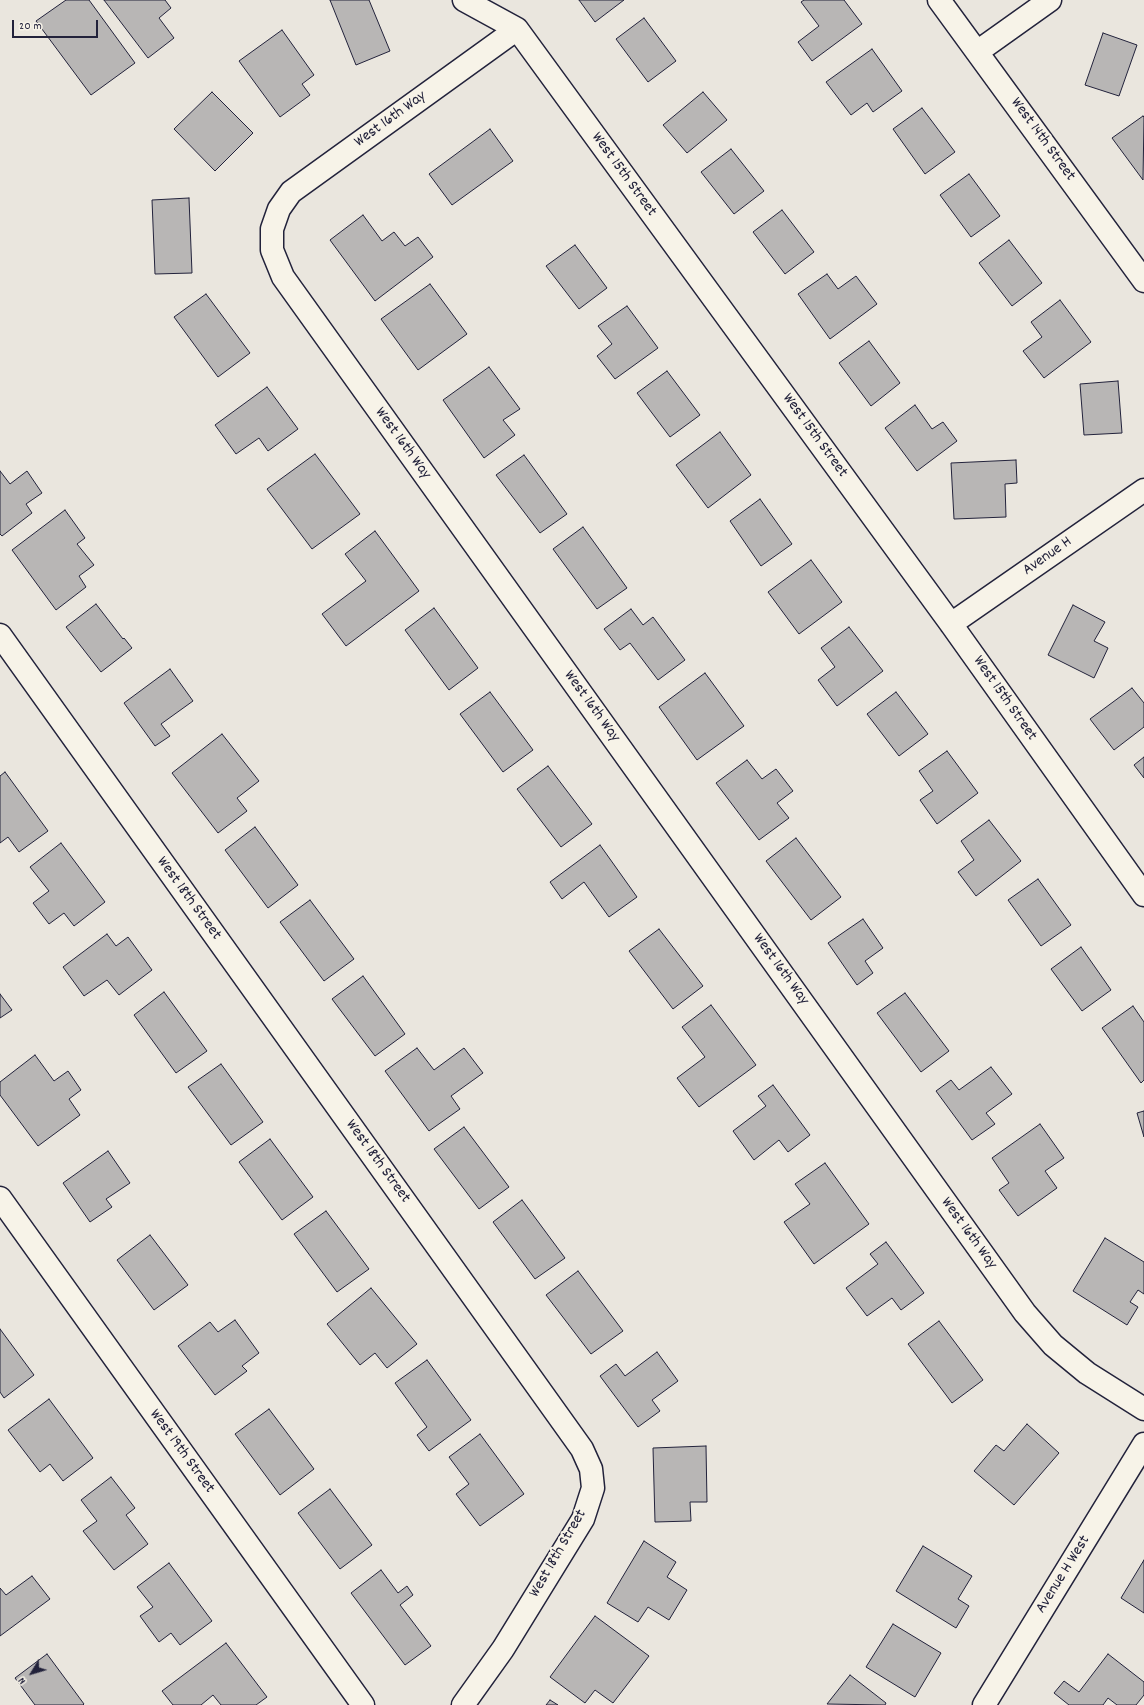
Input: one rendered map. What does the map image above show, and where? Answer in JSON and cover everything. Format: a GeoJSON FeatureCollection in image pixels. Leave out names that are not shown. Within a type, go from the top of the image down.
{"type":"FeatureCollection","features":[{"type":"Feature","properties":{"kind":"street","name":"West 15th Street"},"geometry":{"type":"LineString","coordinates":[[464,0],[517,29],[951,624],[1144,895]]}},
{"type":"Feature","properties":{"kind":"street","name":"West 14th Street"},"geometry":{"type":"LineString","coordinates":[[939,0],[1144,281]]}},
{"type":"Feature","properties":{"kind":"street"},"geometry":{"type":"LineString","coordinates":[[977,52],[1050,0]]}},
{"type":"Feature","properties":{"kind":"street","name":"West 16th Way"},"geometry":{"type":"LineString","coordinates":[[517,29],[291,192],[279,209],[272,229],[272,250],[284,277],[1025,1312],[1053,1346],[1086,1373],[1144,1409]]}},
{"type":"Feature","properties":{"kind":"street","name":"Avenue H"},"geometry":{"type":"LineString","coordinates":[[951,624],[1144,490]]}},
{"type":"Feature","properties":{"kind":"street","name":"West 18th Street"},"geometry":{"type":"LineString","coordinates":[[0,635],[568,1430],[585,1456],[591,1469],[593,1488],[583,1519],[503,1649],[463,1705]]}},
{"type":"Feature","properties":{"kind":"street","name":"West 19th Street"},"geometry":{"type":"LineString","coordinates":[[0,1198],[362,1705]]}},
{"type":"Feature","properties":{"kind":"street","name":"Avenue H West"},"geometry":{"type":"LineString","coordinates":[[984,1705],[1144,1444]]}},
{"type":"Feature","properties":{"kind":"building"},"geometry":{"type":"Polygon","coordinates":[[[66,0],[89,0],[135,63],[91,95],[36,21],[66,0]]]}},
{"type":"Feature","properties":{"kind":"building"},"geometry":{"type":"Polygon","coordinates":[[[104,0],[165,0],[171,8],[159,18],[174,38],[148,58],[104,0]]]}},
{"type":"Feature","properties":{"kind":"building"},"geometry":{"type":"Polygon","coordinates":[[[330,0],[369,0],[390,51],[356,65],[330,0]]]}},
{"type":"Feature","properties":{"kind":"building"},"geometry":{"type":"Polygon","coordinates":[[[579,0],[624,0],[595,22],[579,0]]]}},
{"type":"Feature","properties":{"kind":"building"},"geometry":{"type":"Polygon","coordinates":[[[804,0],[844,0],[862,24],[812,61],[798,42],[819,26],[801,2],[804,0]]]}},
{"type":"Feature","properties":{"kind":"building"},"geometry":{"type":"Polygon","coordinates":[[[644,18],[676,61],[648,82],[616,39],[644,18]]]}},
{"type":"Feature","properties":{"kind":"building"},"geometry":{"type":"Polygon","coordinates":[[[282,30],[314,75],[302,84],[310,95],[280,117],[239,61],[282,30]]]}},
{"type":"Feature","properties":{"kind":"building"},"geometry":{"type":"Polygon","coordinates":[[[1103,33],[1137,45],[1119,96],[1085,85],[1103,33]]]}},
{"type":"Feature","properties":{"kind":"building"},"geometry":{"type":"Polygon","coordinates":[[[872,49],[902,91],[873,112],[867,103],[851,115],[826,82],[872,49]]]}},
{"type":"Feature","properties":{"kind":"building"},"geometry":{"type":"Polygon","coordinates":[[[212,92],[253,133],[215,171],[174,129],[212,92]]]}},
{"type":"Feature","properties":{"kind":"building"},"geometry":{"type":"Polygon","coordinates":[[[703,92],[727,120],[687,153],[663,125],[703,92]]]}},
{"type":"Feature","properties":{"kind":"building"},"geometry":{"type":"Polygon","coordinates":[[[922,108],[955,152],[925,174],[893,129],[922,108]]]}},
{"type":"Feature","properties":{"kind":"building"},"geometry":{"type":"Polygon","coordinates":[[[1143,116],[1144,117],[1143,180],[1112,138],[1143,116]]]}},
{"type":"Feature","properties":{"kind":"building"},"geometry":{"type":"Polygon","coordinates":[[[490,129],[513,161],[452,205],[429,174],[490,129]]]}},
{"type":"Feature","properties":{"kind":"building"},"geometry":{"type":"Polygon","coordinates":[[[731,149],[764,191],[734,214],[701,172],[731,149]]]}},
{"type":"Feature","properties":{"kind":"building"},"geometry":{"type":"Polygon","coordinates":[[[969,174],[1000,216],[971,237],[940,195],[969,174]]]}},
{"type":"Feature","properties":{"kind":"building"},"geometry":{"type":"Polygon","coordinates":[[[189,198],[192,273],[155,274],[152,200],[189,198]]]}},
{"type":"Feature","properties":{"kind":"building"},"geometry":{"type":"Polygon","coordinates":[[[782,210],[814,252],[785,274],[753,232],[782,210]]]}},
{"type":"Feature","properties":{"kind":"building"},"geometry":{"type":"Polygon","coordinates":[[[363,215],[382,241],[394,232],[405,246],[418,237],[433,257],[375,301],[330,240],[363,215]]]}},
{"type":"Feature","properties":{"kind":"building"},"geometry":{"type":"Polygon","coordinates":[[[1009,240],[1042,283],[1012,306],[979,263],[1009,240]]]}},
{"type":"Feature","properties":{"kind":"building"},"geometry":{"type":"Polygon","coordinates":[[[575,245],[607,288],[579,309],[546,266],[575,245]]]}},
{"type":"Feature","properties":{"kind":"building"},"geometry":{"type":"Polygon","coordinates":[[[827,274],[838,289],[856,276],[877,304],[830,339],[798,294],[827,274]]]}},
{"type":"Feature","properties":{"kind":"building"},"geometry":{"type":"Polygon","coordinates":[[[430,284],[467,334],[418,370],[381,319],[430,284]]]}},
{"type":"Feature","properties":{"kind":"building"},"geometry":{"type":"Polygon","coordinates":[[[206,294],[250,353],[218,377],[174,317],[206,294]]]}},
{"type":"Feature","properties":{"kind":"building"},"geometry":{"type":"Polygon","coordinates":[[[1060,300],[1091,342],[1044,378],[1023,351],[1042,337],[1031,322],[1060,300]]]}},
{"type":"Feature","properties":{"kind":"building"},"geometry":{"type":"Polygon","coordinates":[[[627,306],[658,348],[615,379],[597,356],[612,344],[598,326],[627,306]]]}},
{"type":"Feature","properties":{"kind":"building"},"geometry":{"type":"Polygon","coordinates":[[[869,341],[900,383],[871,406],[839,363],[869,341]]]}},
{"type":"Feature","properties":{"kind":"building"},"geometry":{"type":"Polygon","coordinates":[[[489,367],[520,409],[503,420],[515,435],[484,458],[443,400],[489,367]]]}},
{"type":"Feature","properties":{"kind":"building"},"geometry":{"type":"Polygon","coordinates":[[[667,371],[700,415],[670,437],[637,393],[667,371]]]}},
{"type":"Feature","properties":{"kind":"building"},"geometry":{"type":"Polygon","coordinates":[[[1118,381],[1122,433],[1084,435],[1080,384],[1118,381]]]}},
{"type":"Feature","properties":{"kind":"building"},"geometry":{"type":"Polygon","coordinates":[[[267,387],[298,429],[268,451],[259,438],[236,454],[215,425],[267,387]]]}},
{"type":"Feature","properties":{"kind":"building"},"geometry":{"type":"Polygon","coordinates":[[[915,405],[932,429],[943,422],[957,441],[917,471],[885,428],[915,405]]]}},
{"type":"Feature","properties":{"kind":"building"},"geometry":{"type":"Polygon","coordinates":[[[720,432],[751,475],[708,508],[676,465],[720,432]]]}},
{"type":"Feature","properties":{"kind":"building"},"geometry":{"type":"Polygon","coordinates":[[[315,454],[360,514],[312,549],[267,489],[315,454]]]}},
{"type":"Feature","properties":{"kind":"building"},"geometry":{"type":"Polygon","coordinates":[[[524,455],[567,514],[540,533],[496,475],[524,455]]]}},
{"type":"Feature","properties":{"kind":"building"},"geometry":{"type":"Polygon","coordinates":[[[1016,460],[1017,483],[1005,484],[1006,517],[954,519],[951,463],[1016,460]]]}},
{"type":"Feature","properties":{"kind":"building"},"geometry":{"type":"Polygon","coordinates":[[[0,471],[10,484],[27,471],[42,493],[26,504],[32,513],[2,536],[0,534],[0,471]]]}},
{"type":"Feature","properties":{"kind":"building"},"geometry":{"type":"Polygon","coordinates":[[[760,499],[792,544],[761,566],[730,521],[760,499]]]}},
{"type":"Feature","properties":{"kind":"building"},"geometry":{"type":"Polygon","coordinates":[[[65,510],[85,538],[77,544],[94,565],[79,576],[86,587],[56,610],[12,550],[65,510]]]}},
{"type":"Feature","properties":{"kind":"building"},"geometry":{"type":"Polygon","coordinates":[[[583,527],[627,588],[597,609],[553,549],[583,527]]]}},
{"type":"Feature","properties":{"kind":"building"},"geometry":{"type":"Polygon","coordinates":[[[375,531],[419,591],[346,646],[322,614],[366,581],[345,554],[375,531]]]}},
{"type":"Feature","properties":{"kind":"building"},"geometry":{"type":"Polygon","coordinates":[[[811,560],[842,602],[799,634],[768,592],[811,560]]]}},
{"type":"Feature","properties":{"kind":"building"},"geometry":{"type":"Polygon","coordinates":[[[96,604],[123,639],[124,638],[132,648],[101,672],[66,627],[96,604]]]}},
{"type":"Feature","properties":{"kind":"building"},"geometry":{"type":"Polygon","coordinates":[[[1073,605],[1105,622],[1094,641],[1108,648],[1094,678],[1048,655],[1073,605]]]}},
{"type":"Feature","properties":{"kind":"building"},"geometry":{"type":"Polygon","coordinates":[[[434,608],[478,668],[449,690],[405,630],[434,608]]]}},
{"type":"Feature","properties":{"kind":"building"},"geometry":{"type":"Polygon","coordinates":[[[631,609],[643,625],[653,617],[685,660],[658,680],[630,643],[620,650],[604,629],[631,609]]]}},
{"type":"Feature","properties":{"kind":"building"},"geometry":{"type":"Polygon","coordinates":[[[849,627],[883,671],[837,706],[818,680],[835,667],[821,648],[849,627]]]}},
{"type":"Feature","properties":{"kind":"building"},"geometry":{"type":"Polygon","coordinates":[[[170,669],[193,701],[161,724],[170,736],[155,746],[124,703],[170,669]]]}},
{"type":"Feature","properties":{"kind":"building"},"geometry":{"type":"Polygon","coordinates":[[[705,673],[744,726],[697,760],[659,707],[705,673]]]}},
{"type":"Feature","properties":{"kind":"building"},"geometry":{"type":"Polygon","coordinates":[[[1132,688],[1144,703],[1144,727],[1114,750],[1090,719],[1132,688]]]}},
{"type":"Feature","properties":{"kind":"building"},"geometry":{"type":"Polygon","coordinates":[[[490,692],[533,750],[503,772],[460,714],[490,692]]]}},
{"type":"Feature","properties":{"kind":"building"},"geometry":{"type":"Polygon","coordinates":[[[896,692],[928,734],[899,756],[867,714],[896,692]]]}},
{"type":"Feature","properties":{"kind":"building"},"geometry":{"type":"Polygon","coordinates":[[[222,734],[259,781],[237,798],[247,811],[218,833],[172,773],[222,734]]]}},
{"type":"Feature","properties":{"kind":"building"},"geometry":{"type":"Polygon","coordinates":[[[947,751],[978,793],[937,824],[920,800],[933,791],[919,771],[947,751]]]}},
{"type":"Feature","properties":{"kind":"building"},"geometry":{"type":"Polygon","coordinates":[[[1144,757],[1144,778],[1134,765],[1144,757]]]}},
{"type":"Feature","properties":{"kind":"building"},"geometry":{"type":"Polygon","coordinates":[[[747,760],[762,779],[776,769],[793,791],[777,803],[789,818],[759,840],[716,783],[747,760]]]}},
{"type":"Feature","properties":{"kind":"building"},"geometry":{"type":"Polygon","coordinates":[[[548,766],[592,824],[561,847],[517,789],[548,766]]]}},
{"type":"Feature","properties":{"kind":"building"},"geometry":{"type":"Polygon","coordinates":[[[5,772],[48,831],[19,852],[8,837],[0,843],[0,776],[5,772]]]}},
{"type":"Feature","properties":{"kind":"building"},"geometry":{"type":"Polygon","coordinates":[[[989,820],[1021,861],[976,896],[958,872],[974,860],[961,841],[989,820]]]}},
{"type":"Feature","properties":{"kind":"building"},"geometry":{"type":"Polygon","coordinates":[[[255,827],[298,885],[268,908],[225,850],[255,827]]]}},
{"type":"Feature","properties":{"kind":"building"},"geometry":{"type":"Polygon","coordinates":[[[796,838],[841,897],[811,920],[766,861],[796,838]]]}},
{"type":"Feature","properties":{"kind":"building"},"geometry":{"type":"Polygon","coordinates":[[[61,843],[105,902],[74,926],[64,913],[49,924],[33,903],[49,891],[30,867],[61,843]]]}},
{"type":"Feature","properties":{"kind":"building"},"geometry":{"type":"Polygon","coordinates":[[[600,845],[637,897],[609,917],[584,882],[562,899],[550,882],[600,845]]]}},
{"type":"Feature","properties":{"kind":"building"},"geometry":{"type":"Polygon","coordinates":[[[1038,879],[1071,925],[1041,946],[1008,900],[1038,879]]]}},
{"type":"Feature","properties":{"kind":"building"},"geometry":{"type":"Polygon","coordinates":[[[310,900],[354,959],[324,981],[280,922],[310,900]]]}},
{"type":"Feature","properties":{"kind":"building"},"geometry":{"type":"Polygon","coordinates":[[[863,919],[883,948],[865,961],[873,973],[857,985],[828,943],[863,919]]]}},
{"type":"Feature","properties":{"kind":"building"},"geometry":{"type":"Polygon","coordinates":[[[659,929],[703,986],[673,1009],[629,951],[659,929]]]}},
{"type":"Feature","properties":{"kind":"building"},"geometry":{"type":"Polygon","coordinates":[[[107,934],[116,946],[128,937],[152,970],[119,995],[107,980],[84,996],[63,967],[107,934]]]}},
{"type":"Feature","properties":{"kind":"building"},"geometry":{"type":"Polygon","coordinates":[[[1081,947],[1111,990],[1082,1011],[1051,969],[1081,947]]]}},
{"type":"Feature","properties":{"kind":"building"},"geometry":{"type":"Polygon","coordinates":[[[363,976],[405,1034],[375,1056],[332,999],[363,976]]]}},
{"type":"Feature","properties":{"kind":"building"},"geometry":{"type":"Polygon","coordinates":[[[164,992],[207,1051],[176,1073],[134,1015],[164,992]]]}},
{"type":"Feature","properties":{"kind":"building"},"geometry":{"type":"Polygon","coordinates":[[[905,993],[949,1051],[921,1072],[877,1013],[905,993]]]}},
{"type":"Feature","properties":{"kind":"building"},"geometry":{"type":"Polygon","coordinates":[[[0,994],[12,1010],[0,1018],[0,994]]]}},
{"type":"Feature","properties":{"kind":"building"},"geometry":{"type":"Polygon","coordinates":[[[711,1005],[756,1065],[699,1107],[677,1078],[705,1057],[682,1027],[711,1005]]]}},
{"type":"Feature","properties":{"kind":"building"},"geometry":{"type":"Polygon","coordinates":[[[1133,1006],[1144,1022],[1144,1080],[1141,1083],[1102,1028],[1133,1006]]]}},
{"type":"Feature","properties":{"kind":"building"},"geometry":{"type":"Polygon","coordinates":[[[417,1048],[434,1070],[464,1048],[483,1073],[451,1096],[460,1109],[429,1131],[385,1071],[417,1048]]]}},
{"type":"Feature","properties":{"kind":"building"},"geometry":{"type":"Polygon","coordinates":[[[35,1055],[54,1081],[68,1071],[81,1090],[69,1099],[80,1115],[38,1146],[0,1095],[0,1082],[35,1055]]]}},
{"type":"Feature","properties":{"kind":"building"},"geometry":{"type":"Polygon","coordinates":[[[221,1064],[263,1122],[231,1145],[188,1087],[221,1064]]]}},
{"type":"Feature","properties":{"kind":"building"},"geometry":{"type":"Polygon","coordinates":[[[991,1067],[1012,1094],[986,1113],[995,1124],[972,1140],[936,1091],[951,1080],[959,1090],[991,1067]]]}},
{"type":"Feature","properties":{"kind":"building"},"geometry":{"type":"Polygon","coordinates":[[[773,1085],[810,1135],[788,1152],[779,1140],[754,1160],[733,1131],[766,1106],[758,1096],[773,1085]]]}},
{"type":"Feature","properties":{"kind":"building"},"geometry":{"type":"Polygon","coordinates":[[[1144,1111],[1144,1137],[1137,1113],[1144,1111]]]}},
{"type":"Feature","properties":{"kind":"building"},"geometry":{"type":"Polygon","coordinates":[[[1040,1124],[1064,1158],[1045,1171],[1057,1188],[1018,1216],[999,1190],[1009,1183],[992,1158],[1040,1124]]]}},
{"type":"Feature","properties":{"kind":"building"},"geometry":{"type":"Polygon","coordinates":[[[464,1127],[509,1187],[479,1209],[434,1149],[464,1127]]]}},
{"type":"Feature","properties":{"kind":"building"},"geometry":{"type":"Polygon","coordinates":[[[270,1139],[313,1197],[282,1220],[239,1162],[270,1139]]]}},
{"type":"Feature","properties":{"kind":"building"},"geometry":{"type":"Polygon","coordinates":[[[108,1151],[130,1183],[106,1199],[112,1207],[90,1222],[63,1183],[108,1151]]]}},
{"type":"Feature","properties":{"kind":"building"},"geometry":{"type":"Polygon","coordinates":[[[825,1163],[869,1224],[814,1264],[784,1222],[810,1204],[795,1184],[825,1163]]]}},
{"type":"Feature","properties":{"kind":"building"},"geometry":{"type":"Polygon","coordinates":[[[522,1200],[565,1258],[535,1279],[493,1222],[522,1200]]]}},
{"type":"Feature","properties":{"kind":"building"},"geometry":{"type":"Polygon","coordinates":[[[326,1211],[369,1269],[337,1292],[294,1234],[326,1211]]]}},
{"type":"Feature","properties":{"kind":"building"},"geometry":{"type":"Polygon","coordinates":[[[150,1235],[188,1285],[154,1310],[117,1260],[150,1235]]]}},
{"type":"Feature","properties":{"kind":"building"},"geometry":{"type":"Polygon","coordinates":[[[1105,1238],[1144,1262],[1144,1294],[1138,1290],[1130,1302],[1138,1307],[1127,1325],[1073,1291],[1105,1238]]]}},
{"type":"Feature","properties":{"kind":"building"},"geometry":{"type":"Polygon","coordinates":[[[886,1242],[924,1293],[901,1310],[892,1298],[867,1316],[846,1288],[878,1264],[870,1254],[886,1242]]]}},
{"type":"Feature","properties":{"kind":"building"},"geometry":{"type":"Polygon","coordinates":[[[578,1271],[623,1331],[591,1354],[546,1295],[578,1271]]]}},
{"type":"Feature","properties":{"kind":"building"},"geometry":{"type":"Polygon","coordinates":[[[371,1288],[417,1344],[387,1368],[375,1353],[360,1365],[327,1324],[371,1288]]]}},
{"type":"Feature","properties":{"kind":"building"},"geometry":{"type":"Polygon","coordinates":[[[235,1320],[259,1353],[242,1366],[247,1371],[215,1395],[178,1346],[210,1322],[218,1332],[235,1320]]]}},
{"type":"Feature","properties":{"kind":"building"},"geometry":{"type":"Polygon","coordinates":[[[939,1321],[983,1380],[952,1403],[908,1344],[939,1321]]]}},
{"type":"Feature","properties":{"kind":"building"},"geometry":{"type":"Polygon","coordinates":[[[0,1329],[34,1375],[4,1398],[0,1392],[0,1329]]]}},
{"type":"Feature","properties":{"kind":"building"},"geometry":{"type":"Polygon","coordinates":[[[657,1352],[678,1381],[652,1400],[660,1411],[638,1427],[600,1376],[616,1364],[625,1376],[657,1352]]]}},
{"type":"Feature","properties":{"kind":"building"},"geometry":{"type":"Polygon","coordinates":[[[427,1360],[471,1420],[429,1451],[417,1435],[427,1427],[395,1383],[427,1360]]]}},
{"type":"Feature","properties":{"kind":"building"},"geometry":{"type":"Polygon","coordinates":[[[49,1399],[93,1458],[63,1481],[50,1464],[40,1472],[8,1430],[49,1399]]]}},
{"type":"Feature","properties":{"kind":"building"},"geometry":{"type":"Polygon","coordinates":[[[269,1409],[314,1469],[280,1495],[235,1434],[269,1409]]]}},
{"type":"Feature","properties":{"kind":"building"},"geometry":{"type":"Polygon","coordinates":[[[1027,1424],[1059,1453],[1014,1505],[974,1471],[996,1445],[1004,1451],[1027,1424]]]}},
{"type":"Feature","properties":{"kind":"building"},"geometry":{"type":"Polygon","coordinates":[[[480,1434],[524,1494],[480,1526],[456,1494],[469,1484],[449,1457],[480,1434]]]}},
{"type":"Feature","properties":{"kind":"building"},"geometry":{"type":"Polygon","coordinates":[[[706,1446],[707,1502],[690,1502],[691,1521],[655,1522],[653,1448],[706,1446]]]}},
{"type":"Feature","properties":{"kind":"building"},"geometry":{"type":"Polygon","coordinates":[[[111,1477],[135,1508],[126,1515],[148,1544],[114,1570],[83,1531],[97,1521],[81,1500],[111,1477]]]}},
{"type":"Feature","properties":{"kind":"building"},"geometry":{"type":"Polygon","coordinates":[[[330,1489],[372,1545],[340,1569],[298,1513],[330,1489]]]}},
{"type":"Feature","properties":{"kind":"building"},"geometry":{"type":"Polygon","coordinates":[[[644,1541],[676,1562],[667,1577],[687,1590],[669,1620],[648,1607],[638,1622],[607,1603],[644,1541]]]}},
{"type":"Feature","properties":{"kind":"building"},"geometry":{"type":"Polygon","coordinates":[[[923,1546],[972,1576],[958,1599],[969,1606],[956,1628],[896,1591],[923,1546]]]}},
{"type":"Feature","properties":{"kind":"building"},"geometry":{"type":"Polygon","coordinates":[[[1144,1560],[1144,1613],[1121,1598],[1144,1560]]]}},
{"type":"Feature","properties":{"kind":"building"},"geometry":{"type":"Polygon","coordinates":[[[169,1563],[212,1621],[180,1645],[171,1633],[159,1642],[140,1616],[153,1607],[137,1587],[169,1563]]]}},
{"type":"Feature","properties":{"kind":"building"},"geometry":{"type":"Polygon","coordinates":[[[381,1570],[398,1593],[407,1586],[413,1595],[400,1605],[431,1646],[405,1665],[351,1593],[381,1570]]]}},
{"type":"Feature","properties":{"kind":"building"},"geometry":{"type":"Polygon","coordinates":[[[32,1576],[50,1599],[0,1636],[0,1588],[6,1595],[32,1576]]]}},
{"type":"Feature","properties":{"kind":"building"},"geometry":{"type":"Polygon","coordinates":[[[595,1616],[649,1656],[613,1703],[595,1690],[585,1703],[550,1677],[595,1616]]]}},
{"type":"Feature","properties":{"kind":"building"},"geometry":{"type":"Polygon","coordinates":[[[893,1624],[941,1653],[915,1697],[866,1667],[893,1624]]]}},
{"type":"Feature","properties":{"kind":"building"},"geometry":{"type":"Polygon","coordinates":[[[226,1643],[267,1697],[256,1705],[221,1705],[213,1695],[201,1705],[173,1705],[162,1691],[226,1643]]]}},
{"type":"Feature","properties":{"kind":"building"},"geometry":{"type":"Polygon","coordinates":[[[47,1654],[84,1704],[83,1705],[35,1705],[15,1678],[47,1654]]]}},
{"type":"Feature","properties":{"kind":"building"},"geometry":{"type":"Polygon","coordinates":[[[1108,1654],[1144,1682],[1144,1695],[1136,1705],[1117,1705],[1108,1698],[1103,1705],[1069,1705],[1054,1693],[1064,1681],[1079,1692],[1108,1654]]]}},
{"type":"Feature","properties":{"kind":"building"},"geometry":{"type":"Polygon","coordinates":[[[850,1675],[886,1703],[885,1705],[827,1704],[850,1675]]]}},
{"type":"Feature","properties":{"kind":"building"},"geometry":{"type":"Polygon","coordinates":[[[550,1700],[558,1705],[546,1705],[550,1700]]]}}]}
